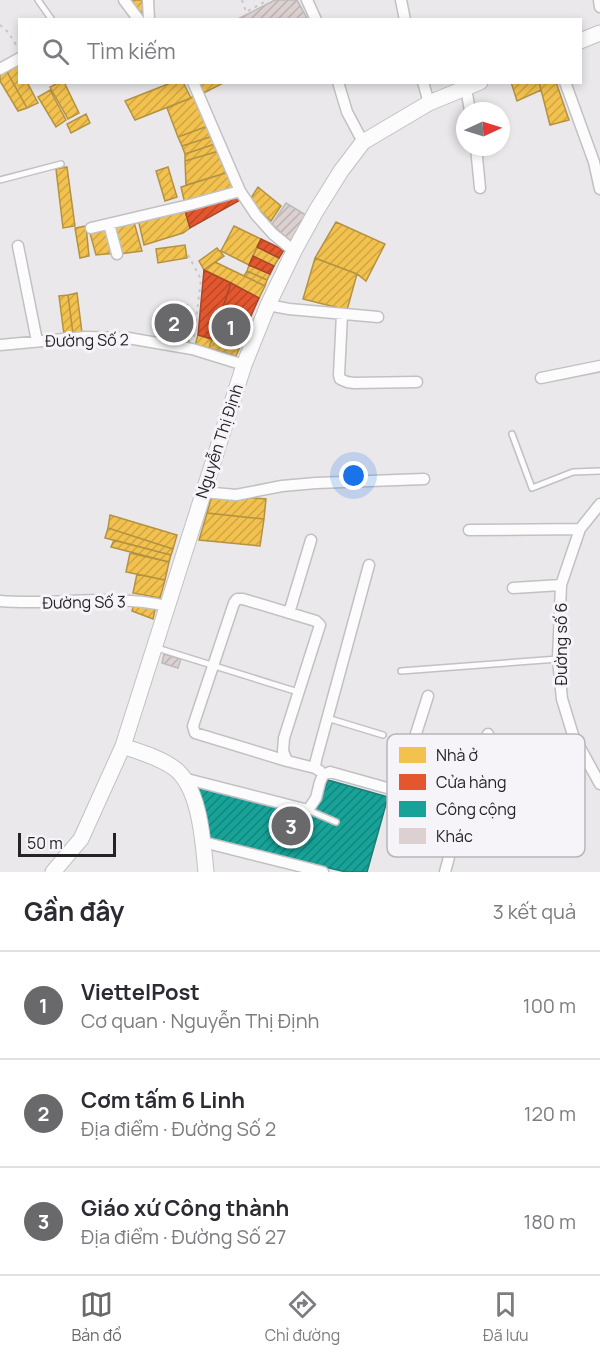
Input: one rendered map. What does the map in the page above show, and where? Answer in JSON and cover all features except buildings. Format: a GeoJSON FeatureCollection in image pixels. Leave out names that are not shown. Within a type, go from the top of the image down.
{"type":"FeatureCollection","features":[{"type":"Feature","properties":{"kind":"main road"},"geometry":{"type":"LineString","coordinates":[[582,40],[600,33]]}},
{"type":"Feature","properties":{"kind":"main road","name":"Nguyễn Thị Định"},"geometry":{"type":"LineString","coordinates":[[53,872],[81,839],[123,746],[243,365],[294,251],[341,171],[363,142],[429,103],[473,85]]}},
{"type":"Feature","properties":{"kind":"main road"},"geometry":{"type":"LineString","coordinates":[[123,746],[174,768],[183,778],[191,792],[198,813],[206,872]]}},
{"type":"Feature","properties":{"kind":"street"},"geometry":{"type":"LineString","coordinates":[[124,0],[138,18]]}},
{"type":"Feature","properties":{"kind":"street"},"geometry":{"type":"LineString","coordinates":[[148,0],[149,18]]}},
{"type":"Feature","properties":{"kind":"street"},"geometry":{"type":"LineString","coordinates":[[307,0],[314,18]]}},
{"type":"Feature","properties":{"kind":"street"},"geometry":{"type":"LineString","coordinates":[[401,0],[405,18]]}},
{"type":"Feature","properties":{"kind":"street"},"geometry":{"type":"LineString","coordinates":[[599,0],[600,7]]}},
{"type":"Feature","properties":{"kind":"street"},"geometry":{"type":"LineString","coordinates":[[0,69],[18,59]]}},
{"type":"Feature","properties":{"kind":"street"},"geometry":{"type":"LineString","coordinates":[[194,84],[240,190],[256,215],[273,234],[294,251]]}},
{"type":"Feature","properties":{"kind":"street"},"geometry":{"type":"LineString","coordinates":[[339,84],[347,112],[363,142]]}},
{"type":"Feature","properties":{"kind":"street"},"geometry":{"type":"LineString","coordinates":[[424,84],[429,103]]}},
{"type":"Feature","properties":{"kind":"street"},"geometry":{"type":"LineString","coordinates":[[566,84],[594,162],[600,189]]}},
{"type":"Feature","properties":{"kind":"street"},"geometry":{"type":"LineString","coordinates":[[471,102],[473,85]]}},
{"type":"Feature","properties":{"kind":"street"},"geometry":{"type":"LineString","coordinates":[[477,156],[480,188]]}},
{"type":"Feature","properties":{"kind":"street"},"geometry":{"type":"LineString","coordinates":[[91,228],[193,204],[240,190]]}},
{"type":"Feature","properties":{"kind":"street"},"geometry":{"type":"LineString","coordinates":[[109,224],[117,254]]}},
{"type":"Feature","properties":{"kind":"street"},"geometry":{"type":"LineString","coordinates":[[18,246],[37,341]]}},
{"type":"Feature","properties":{"kind":"street"},"geometry":{"type":"LineString","coordinates":[[268,305],[378,317]]}},
{"type":"Feature","properties":{"kind":"street"},"geometry":{"type":"LineString","coordinates":[[342,314],[340,379],[354,383],[417,382]]}},
{"type":"Feature","properties":{"kind":"street","name":"Đường Số 2"},"geometry":{"type":"LineString","coordinates":[[0,345],[85,337],[128,338],[192,349],[243,365]]}},
{"type":"Feature","properties":{"kind":"street"},"geometry":{"type":"LineString","coordinates":[[541,378],[600,366]]}},
{"type":"Feature","properties":{"kind":"street"},"geometry":{"type":"LineString","coordinates":[[203,492],[236,495],[282,486],[316,483],[424,479]]}},
{"type":"Feature","properties":{"kind":"street","name":"Đường số 6"},"geometry":{"type":"LineString","coordinates":[[573,734],[562,699],[558,659],[561,585],[580,529],[600,504]]}},
{"type":"Feature","properties":{"kind":"street"},"geometry":{"type":"LineString","coordinates":[[468,530],[580,529]]}},
{"type":"Feature","properties":{"kind":"street"},"geometry":{"type":"LineString","coordinates":[[289,613],[311,540]]}},
{"type":"Feature","properties":{"kind":"street"},"geometry":{"type":"LineString","coordinates":[[315,768],[369,565]]}},
{"type":"Feature","properties":{"kind":"street"},"geometry":{"type":"LineString","coordinates":[[513,588],[561,585]]}},
{"type":"Feature","properties":{"kind":"street"},"geometry":{"type":"LineString","coordinates":[[287,761],[283,752],[284,738],[320,625],[316,621],[237,599],[193,726],[195,733],[287,761],[315,768],[326,774]]}},
{"type":"Feature","properties":{"kind":"street","name":"Đường Số 3"},"geometry":{"type":"LineString","coordinates":[[0,601],[24,603],[122,600],[146,601],[167,606]]}},
{"type":"Feature","properties":{"kind":"street"},"geometry":{"type":"LineString","coordinates":[[416,734],[428,696]]}},
{"type":"Feature","properties":{"kind":"street","name":"Đường số 6"},"geometry":{"type":"LineString","coordinates":[[585,755],[599,779]]}},
{"type":"Feature","properties":{"kind":"street"},"geometry":{"type":"LineString","coordinates":[[183,778],[308,810],[316,798],[323,775],[330,772],[387,787]]}},
{"type":"Feature","properties":{"kind":"street"},"geometry":{"type":"LineString","coordinates":[[203,843],[323,872]]}},
{"type":"Feature","properties":{"kind":"street"},"geometry":{"type":"LineString","coordinates":[[445,872],[449,857]]}},
{"type":"Feature","properties":{"kind":"lane"},"geometry":{"type":"LineString","coordinates":[[38,0],[51,18]]}},
{"type":"Feature","properties":{"kind":"lane"},"geometry":{"type":"LineString","coordinates":[[0,180],[61,164]]}},
{"type":"Feature","properties":{"kind":"lane"},"geometry":{"type":"LineString","coordinates":[[512,434],[532,488],[573,472],[600,471]]}},
{"type":"Feature","properties":{"kind":"lane"},"geometry":{"type":"LineString","coordinates":[[154,647],[298,692]]}},
{"type":"Feature","properties":{"kind":"lane"},"geometry":{"type":"LineString","coordinates":[[401,671],[558,659]]}},
{"type":"Feature","properties":{"kind":"lane"},"geometry":{"type":"LineString","coordinates":[[327,718],[383,735]]}},
{"type":"Feature","properties":{"kind":"lane"},"geometry":{"type":"LineString","coordinates":[[308,810],[336,822]]}},
{"type":"Feature","properties":{"kind":"path"},"geometry":{"type":"LineString","coordinates":[[242,0],[246,12],[268,0]]}},
{"type":"Feature","properties":{"kind":"path"},"geometry":{"type":"LineString","coordinates":[[0,25],[18,47]]}},
{"type":"Feature","properties":{"kind":"path"},"geometry":{"type":"LineString","coordinates":[[188,255],[201,279],[192,349]]}},
{"type":"Feature","properties":{"kind":"place","name":"Cơm tấm 6 Linh"},"geometry":{"type":"Point","coordinates":[174,323]}},
{"type":"Feature","properties":{"kind":"place","name":"ViettelPost"},"geometry":{"type":"Point","coordinates":[231,327]}},
{"type":"Feature","properties":{"kind":"place","name":"Giáo xứ Công thành"},"geometry":{"type":"Point","coordinates":[291,826]}}]}
